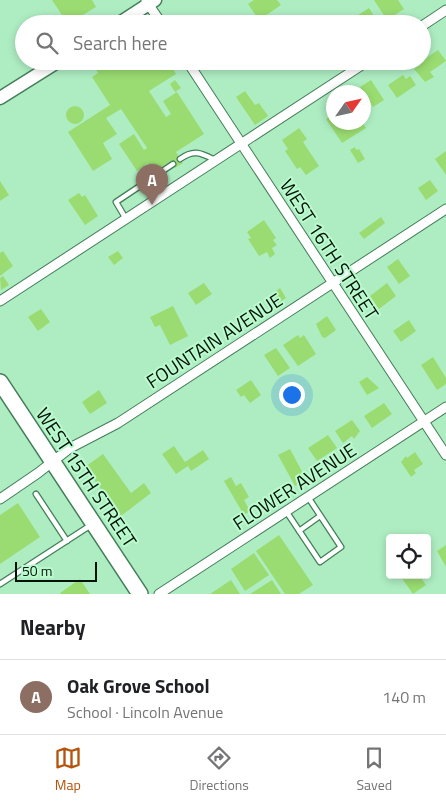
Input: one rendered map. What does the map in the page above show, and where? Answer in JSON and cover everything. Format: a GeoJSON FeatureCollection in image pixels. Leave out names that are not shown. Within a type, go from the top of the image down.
{"type":"FeatureCollection","features":[{"type":"Feature","properties":{"kind":"highway","name":"WEST 15TH STREET"},"geometry":{"type":"LineString","coordinates":[[0,382],[140,594]]}},
{"type":"Feature","properties":{"kind":"main road"},"geometry":{"type":"LineString","coordinates":[[131,15],[150,1]]}},
{"type":"Feature","properties":{"kind":"main road"},"geometry":{"type":"LineString","coordinates":[[0,98],[45,70]]}},
{"type":"Feature","properties":{"kind":"street"},"geometry":{"type":"LineString","coordinates":[[150,1],[157,15]]}},
{"type":"Feature","properties":{"kind":"street"},"geometry":{"type":"LineString","coordinates":[[431,20],[446,10]]}},
{"type":"Feature","properties":{"kind":"street","name":"WEST 16TH STREET"},"geometry":{"type":"LineString","coordinates":[[193,70],[446,455]]}},
{"type":"Feature","properties":{"kind":"street"},"geometry":{"type":"LineString","coordinates":[[0,301],[354,70]]}},
{"type":"Feature","properties":{"kind":"street","name":"FOUNTAIN AVENUE"},"geometry":{"type":"LineString","coordinates":[[0,499],[70,448],[118,423],[446,209]]}},
{"type":"Feature","properties":{"kind":"street","name":"FLOWER AVENUE"},"geometry":{"type":"LineString","coordinates":[[160,594],[446,406]]}},
{"type":"Feature","properties":{"kind":"lane"},"geometry":{"type":"LineString","coordinates":[[180,159],[193,152],[200,152],[216,161]]}},
{"type":"Feature","properties":{"kind":"lane"},"geometry":{"type":"LineString","coordinates":[[126,219],[116,202],[173,164]]}},
{"type":"Feature","properties":{"kind":"lane"},"geometry":{"type":"LineString","coordinates":[[36,494],[67,541]]}},
{"type":"Feature","properties":{"kind":"lane"},"geometry":{"type":"LineString","coordinates":[[286,511],[320,562],[340,548],[308,496]]}},
{"type":"Feature","properties":{"kind":"lane"},"geometry":{"type":"LineString","coordinates":[[299,531],[320,516]]}},
{"type":"Feature","properties":{"kind":"lane"},"geometry":{"type":"LineString","coordinates":[[0,584],[94,523]]}},
{"type":"Feature","properties":{"kind":"building"},"geometry":{"type":"Polygon","coordinates":[[[52,0],[92,0],[96,7],[83,15],[62,15],[52,0]]]}},
{"type":"Feature","properties":{"kind":"building"},"geometry":{"type":"Polygon","coordinates":[[[254,0],[277,0],[281,5],[266,15],[256,15],[248,4],[254,0]]]}},
{"type":"Feature","properties":{"kind":"building"},"geometry":{"type":"Polygon","coordinates":[[[374,0],[398,0],[404,9],[395,15],[384,15],[374,0]]]}},
{"type":"Feature","properties":{"kind":"building"},"geometry":{"type":"Polygon","coordinates":[[[369,8],[374,15],[358,15],[369,8]]]}},
{"type":"Feature","properties":{"kind":"building"},"geometry":{"type":"Polygon","coordinates":[[[438,50],[446,61],[430,72],[434,77],[425,82],[415,70],[431,70],[431,55],[438,50]]]}},
{"type":"Feature","properties":{"kind":"building"},"geometry":{"type":"Polygon","coordinates":[[[96,70],[174,70],[176,74],[149,91],[166,117],[171,114],[163,101],[177,92],[204,134],[176,152],[183,163],[175,168],[171,161],[153,172],[148,163],[137,171],[119,144],[134,134],[144,150],[147,148],[121,109],[106,118],[117,134],[103,143],[112,159],[93,171],[68,132],[110,105],[92,77],[98,73],[96,70]]]}},
{"type":"Feature","properties":{"kind":"building"},"geometry":{"type":"Polygon","coordinates":[[[403,75],[406,79],[410,76],[416,85],[397,98],[388,85],[403,75]]]}},
{"type":"Feature","properties":{"kind":"building"},"geometry":{"type":"Polygon","coordinates":[[[175,80],[181,88],[175,92],[170,84],[175,80]]]}},
{"type":"Feature","properties":{"kind":"building"},"geometry":{"type":"Polygon","coordinates":[[[371,80],[384,100],[373,107],[371,104],[371,85],[363,85],[371,80]]]}},
{"type":"Feature","properties":{"kind":"building"},"geometry":{"type":"Polygon","coordinates":[[[245,91],[255,105],[259,103],[268,116],[255,125],[236,97],[245,91]]]}},
{"type":"Feature","properties":{"kind":"building"},"geometry":{"type":"Polygon","coordinates":[[[75,106],[81,109],[84,115],[81,121],[75,124],[69,121],[66,115],[69,109],[75,106]]]}},
{"type":"Feature","properties":{"kind":"building"},"geometry":{"type":"Polygon","coordinates":[[[299,128],[307,139],[303,142],[319,166],[306,175],[300,167],[297,169],[285,151],[288,149],[282,140],[299,128]]]}},
{"type":"Feature","properties":{"kind":"building"},"geometry":{"type":"Polygon","coordinates":[[[333,130],[363,130],[342,143],[333,130]]]}},
{"type":"Feature","properties":{"kind":"building"},"geometry":{"type":"Polygon","coordinates":[[[355,147],[356,150],[359,149],[365,159],[358,163],[350,150],[355,147]]]}},
{"type":"Feature","properties":{"kind":"building"},"geometry":{"type":"Polygon","coordinates":[[[446,151],[446,175],[435,159],[446,151]]]}},
{"type":"Feature","properties":{"kind":"building"},"geometry":{"type":"Polygon","coordinates":[[[430,180],[438,191],[426,200],[418,188],[430,180]]]}},
{"type":"Feature","properties":{"kind":"building"},"geometry":{"type":"Polygon","coordinates":[[[0,181],[9,195],[0,201],[0,181]]]}},
{"type":"Feature","properties":{"kind":"building"},"geometry":{"type":"Polygon","coordinates":[[[79,193],[82,197],[85,195],[98,216],[85,225],[68,200],[79,193]]]}},
{"type":"Feature","properties":{"kind":"building"},"geometry":{"type":"Polygon","coordinates":[[[381,217],[385,223],[364,239],[359,233],[381,217]]]}},
{"type":"Feature","properties":{"kind":"building"},"geometry":{"type":"Polygon","coordinates":[[[264,220],[276,238],[273,240],[277,245],[272,248],[275,254],[270,258],[267,252],[259,256],[248,239],[251,238],[247,232],[264,220]]]}},
{"type":"Feature","properties":{"kind":"building"},"geometry":{"type":"Polygon","coordinates":[[[3,251],[13,266],[0,276],[0,253],[3,251]]]}},
{"type":"Feature","properties":{"kind":"building"},"geometry":{"type":"Polygon","coordinates":[[[118,251],[123,258],[114,265],[108,257],[118,251]]]}},
{"type":"Feature","properties":{"kind":"building"},"geometry":{"type":"Polygon","coordinates":[[[398,259],[410,276],[399,284],[387,267],[398,259]]]}},
{"type":"Feature","properties":{"kind":"building"},"geometry":{"type":"Polygon","coordinates":[[[3,276],[9,285],[1,290],[0,278],[3,276]]]}},
{"type":"Feature","properties":{"kind":"building"},"geometry":{"type":"Polygon","coordinates":[[[204,283],[212,294],[196,305],[188,293],[204,283]]]}},
{"type":"Feature","properties":{"kind":"building"},"geometry":{"type":"Polygon","coordinates":[[[387,283],[396,296],[379,309],[370,296],[387,283]]]}},
{"type":"Feature","properties":{"kind":"building"},"geometry":{"type":"Polygon","coordinates":[[[280,288],[286,298],[275,305],[269,296],[280,288]]]}},
{"type":"Feature","properties":{"kind":"building"},"geometry":{"type":"Polygon","coordinates":[[[173,306],[188,336],[170,345],[160,325],[155,327],[150,317],[173,306]]]}},
{"type":"Feature","properties":{"kind":"building"},"geometry":{"type":"Polygon","coordinates":[[[41,309],[50,322],[38,331],[28,317],[41,309]]]}},
{"type":"Feature","properties":{"kind":"building"},"geometry":{"type":"Polygon","coordinates":[[[327,316],[336,330],[325,338],[322,337],[316,324],[327,316]]]}},
{"type":"Feature","properties":{"kind":"building"},"geometry":{"type":"Polygon","coordinates":[[[409,320],[416,331],[401,342],[393,331],[409,320]]]}},
{"type":"Feature","properties":{"kind":"building"},"geometry":{"type":"Polygon","coordinates":[[[298,335],[300,338],[304,335],[316,354],[298,366],[283,345],[298,335]]]}},
{"type":"Feature","properties":{"kind":"building"},"geometry":{"type":"Polygon","coordinates":[[[276,348],[290,368],[278,376],[264,355],[276,348]]]}},
{"type":"Feature","properties":{"kind":"building"},"geometry":{"type":"Polygon","coordinates":[[[433,357],[446,378],[446,384],[437,390],[421,365],[433,357]]]}},
{"type":"Feature","properties":{"kind":"building"},"geometry":{"type":"Polygon","coordinates":[[[367,377],[379,388],[367,395],[359,382],[367,377]]]}},
{"type":"Feature","properties":{"kind":"building"},"geometry":{"type":"Polygon","coordinates":[[[251,380],[261,395],[250,403],[244,395],[241,397],[236,390],[251,380]]]}},
{"type":"Feature","properties":{"kind":"building"},"geometry":{"type":"Polygon","coordinates":[[[99,390],[107,403],[90,414],[82,402],[99,390]]]}},
{"type":"Feature","properties":{"kind":"building"},"geometry":{"type":"Polygon","coordinates":[[[384,403],[392,414],[372,428],[364,416],[384,403]]]}},
{"type":"Feature","properties":{"kind":"building"},"geometry":{"type":"Polygon","coordinates":[[[352,420],[360,431],[354,439],[352,436],[343,443],[335,431],[352,420]]]}},
{"type":"Feature","properties":{"kind":"building"},"geometry":{"type":"Polygon","coordinates":[[[328,435],[337,448],[317,461],[308,448],[328,435]]]}},
{"type":"Feature","properties":{"kind":"building"},"geometry":{"type":"Polygon","coordinates":[[[174,446],[185,462],[203,450],[209,459],[191,471],[188,466],[176,474],[162,454],[174,446]]]}},
{"type":"Feature","properties":{"kind":"building"},"geometry":{"type":"Polygon","coordinates":[[[290,449],[306,479],[295,486],[278,455],[290,449]]]}},
{"type":"Feature","properties":{"kind":"building"},"geometry":{"type":"Polygon","coordinates":[[[415,452],[423,464],[414,470],[416,473],[411,477],[401,462],[406,456],[407,458],[415,452]]]}},
{"type":"Feature","properties":{"kind":"building"},"geometry":{"type":"Polygon","coordinates":[[[103,454],[131,493],[144,483],[151,493],[121,516],[85,467],[103,454]]]}},
{"type":"Feature","properties":{"kind":"building"},"geometry":{"type":"Polygon","coordinates":[[[231,477],[236,486],[241,483],[249,497],[244,500],[250,511],[244,515],[224,481],[231,477]]]}},
{"type":"Feature","properties":{"kind":"building"},"geometry":{"type":"Polygon","coordinates":[[[18,503],[40,537],[0,564],[0,515],[18,503]]]}},
{"type":"Feature","properties":{"kind":"building"},"geometry":{"type":"Polygon","coordinates":[[[279,535],[313,585],[299,594],[285,594],[256,551],[279,535]]]}},
{"type":"Feature","properties":{"kind":"building"},"geometry":{"type":"Polygon","coordinates":[[[446,545],[446,567],[437,551],[446,545]]]}},
{"type":"Feature","properties":{"kind":"building"},"geometry":{"type":"Polygon","coordinates":[[[254,553],[269,575],[245,591],[231,569],[254,553]]]}},
{"type":"Feature","properties":{"kind":"building"},"geometry":{"type":"Polygon","coordinates":[[[80,579],[90,594],[60,593],[80,579]]]}},
{"type":"Feature","properties":{"kind":"building"},"geometry":{"type":"Polygon","coordinates":[[[402,579],[422,579],[426,585],[413,594],[402,579]]]}},
{"type":"Feature","properties":{"kind":"building"},"geometry":{"type":"Polygon","coordinates":[[[231,580],[240,594],[210,594],[231,580]]]}},
{"type":"Feature","properties":{"kind":"building"},"geometry":{"type":"Polygon","coordinates":[[[272,580],[281,594],[250,594],[272,580]]]}},
{"type":"Feature","properties":{"kind":"place","name":"Oak Grove School"},"geometry":{"type":"Point","coordinates":[152,205]}}]}
